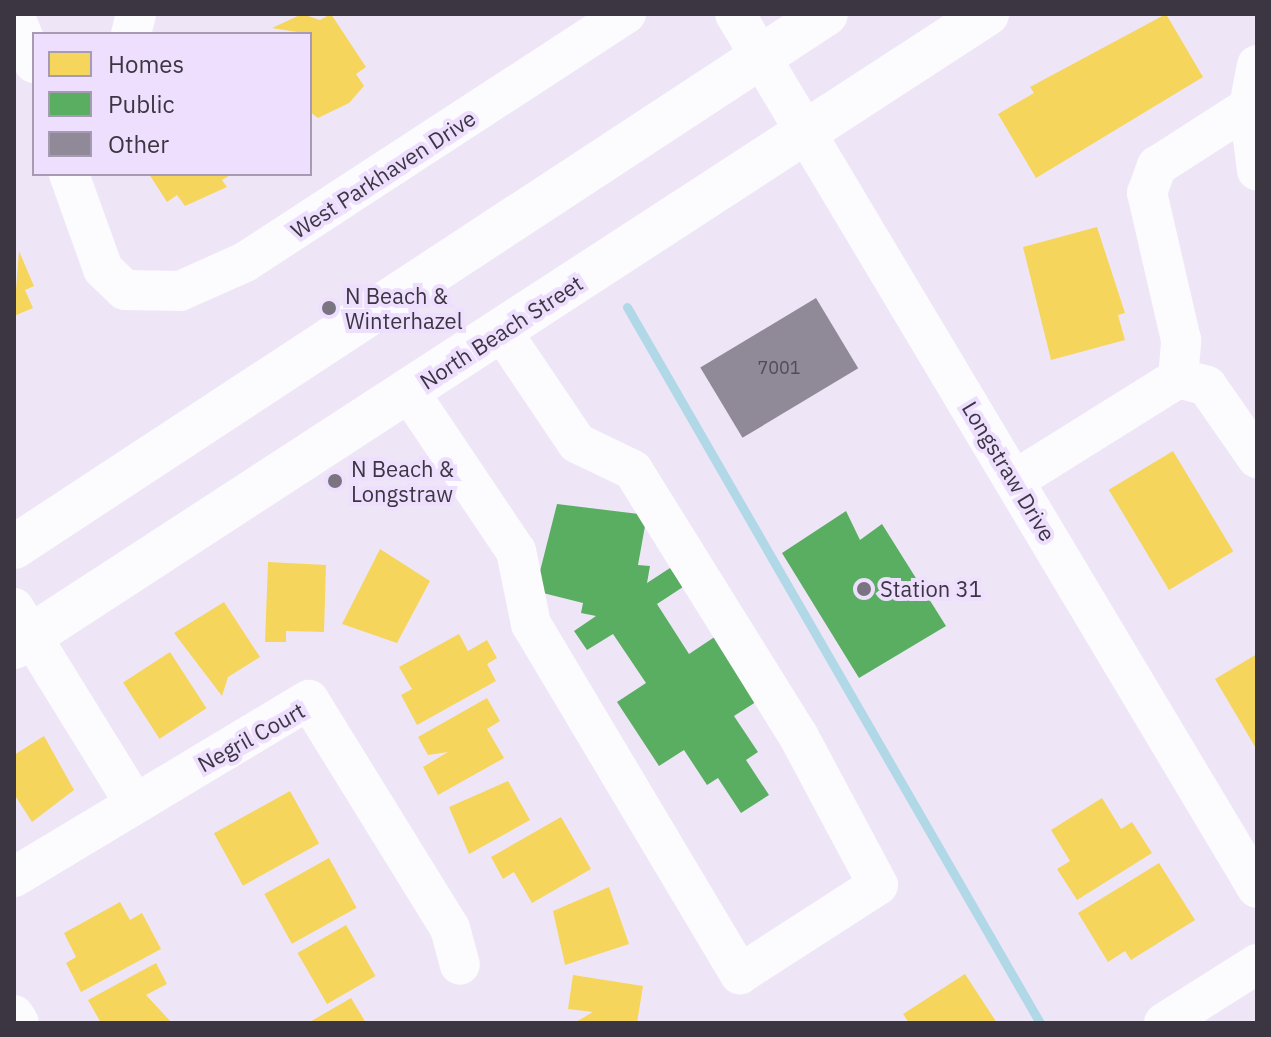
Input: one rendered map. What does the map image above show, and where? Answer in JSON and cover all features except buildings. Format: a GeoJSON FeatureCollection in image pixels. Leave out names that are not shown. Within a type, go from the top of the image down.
{"type":"FeatureCollection","features":[{"type":"Feature","properties":{"kind":"main road"},"geometry":{"type":"LineString","coordinates":[[14,547],[826,14]]}},
{"type":"Feature","properties":{"kind":"main road","name":"North Beach Street"},"geometry":{"type":"LineString","coordinates":[[19,631],[409,392],[987,14]]}},
{"type":"Feature","properties":{"kind":"street","name":"West Parkhaven Drive"},"geometry":{"type":"LineString","coordinates":[[70,176],[103,269],[125,290],[180,291],[245,262],[626,14]]}},
{"type":"Feature","properties":{"kind":"street","name":"Longstraw Drive"},"geometry":{"type":"LineString","coordinates":[[735,14],[808,131],[1257,888]]}},
{"type":"Feature","properties":{"kind":"street"},"geometry":{"type":"LineString","coordinates":[[14,15],[32,58]]}},
{"type":"Feature","properties":{"kind":"street"},"geometry":{"type":"LineString","coordinates":[[1257,65],[1249,107],[1257,170]]}},
{"type":"Feature","properties":{"kind":"street"},"geometry":{"type":"LineString","coordinates":[[1178,378],[1181,340],[1147,193],[1157,166],[1249,107]]}},
{"type":"Feature","properties":{"kind":"street"},"geometry":{"type":"LineString","coordinates":[[409,392],[516,551],[531,624],[740,974],[878,885],[799,737],[633,470],[577,443],[502,332]]}},
{"type":"Feature","properties":{"kind":"street"},"geometry":{"type":"LineString","coordinates":[[1015,480],[1178,378],[1207,386],[1257,458]]}},
{"type":"Feature","properties":{"kind":"street"},"geometry":{"type":"LineString","coordinates":[[19,631],[135,804]]}},
{"type":"Feature","properties":{"kind":"street","name":"Negril Court"},"geometry":{"type":"LineString","coordinates":[[14,877],[309,700],[450,928],[460,965]]}},
{"type":"Feature","properties":{"kind":"street"},"geometry":{"type":"LineString","coordinates":[[1164,1023],[1257,964]]}},
{"type":"Feature","properties":{"kind":"street"},"geometry":{"type":"LineString","coordinates":[[14,1015],[19,1023]]}},
{"type":"Feature","properties":{"kind":"waterway"},"geometry":{"type":"LineString","coordinates":[[627,307],[1040,1023]]}},
{"type":"Feature","properties":{"kind":"place","name":"N Beach & Winterhazel"},"geometry":{"type":"Point","coordinates":[329,308]}},
{"type":"Feature","properties":{"kind":"place","name":"N Beach & Longstraw"},"geometry":{"type":"Point","coordinates":[335,481]}},
{"type":"Feature","properties":{"kind":"place","name":"Station 31"},"geometry":{"type":"Point","coordinates":[864,589]}}]}
